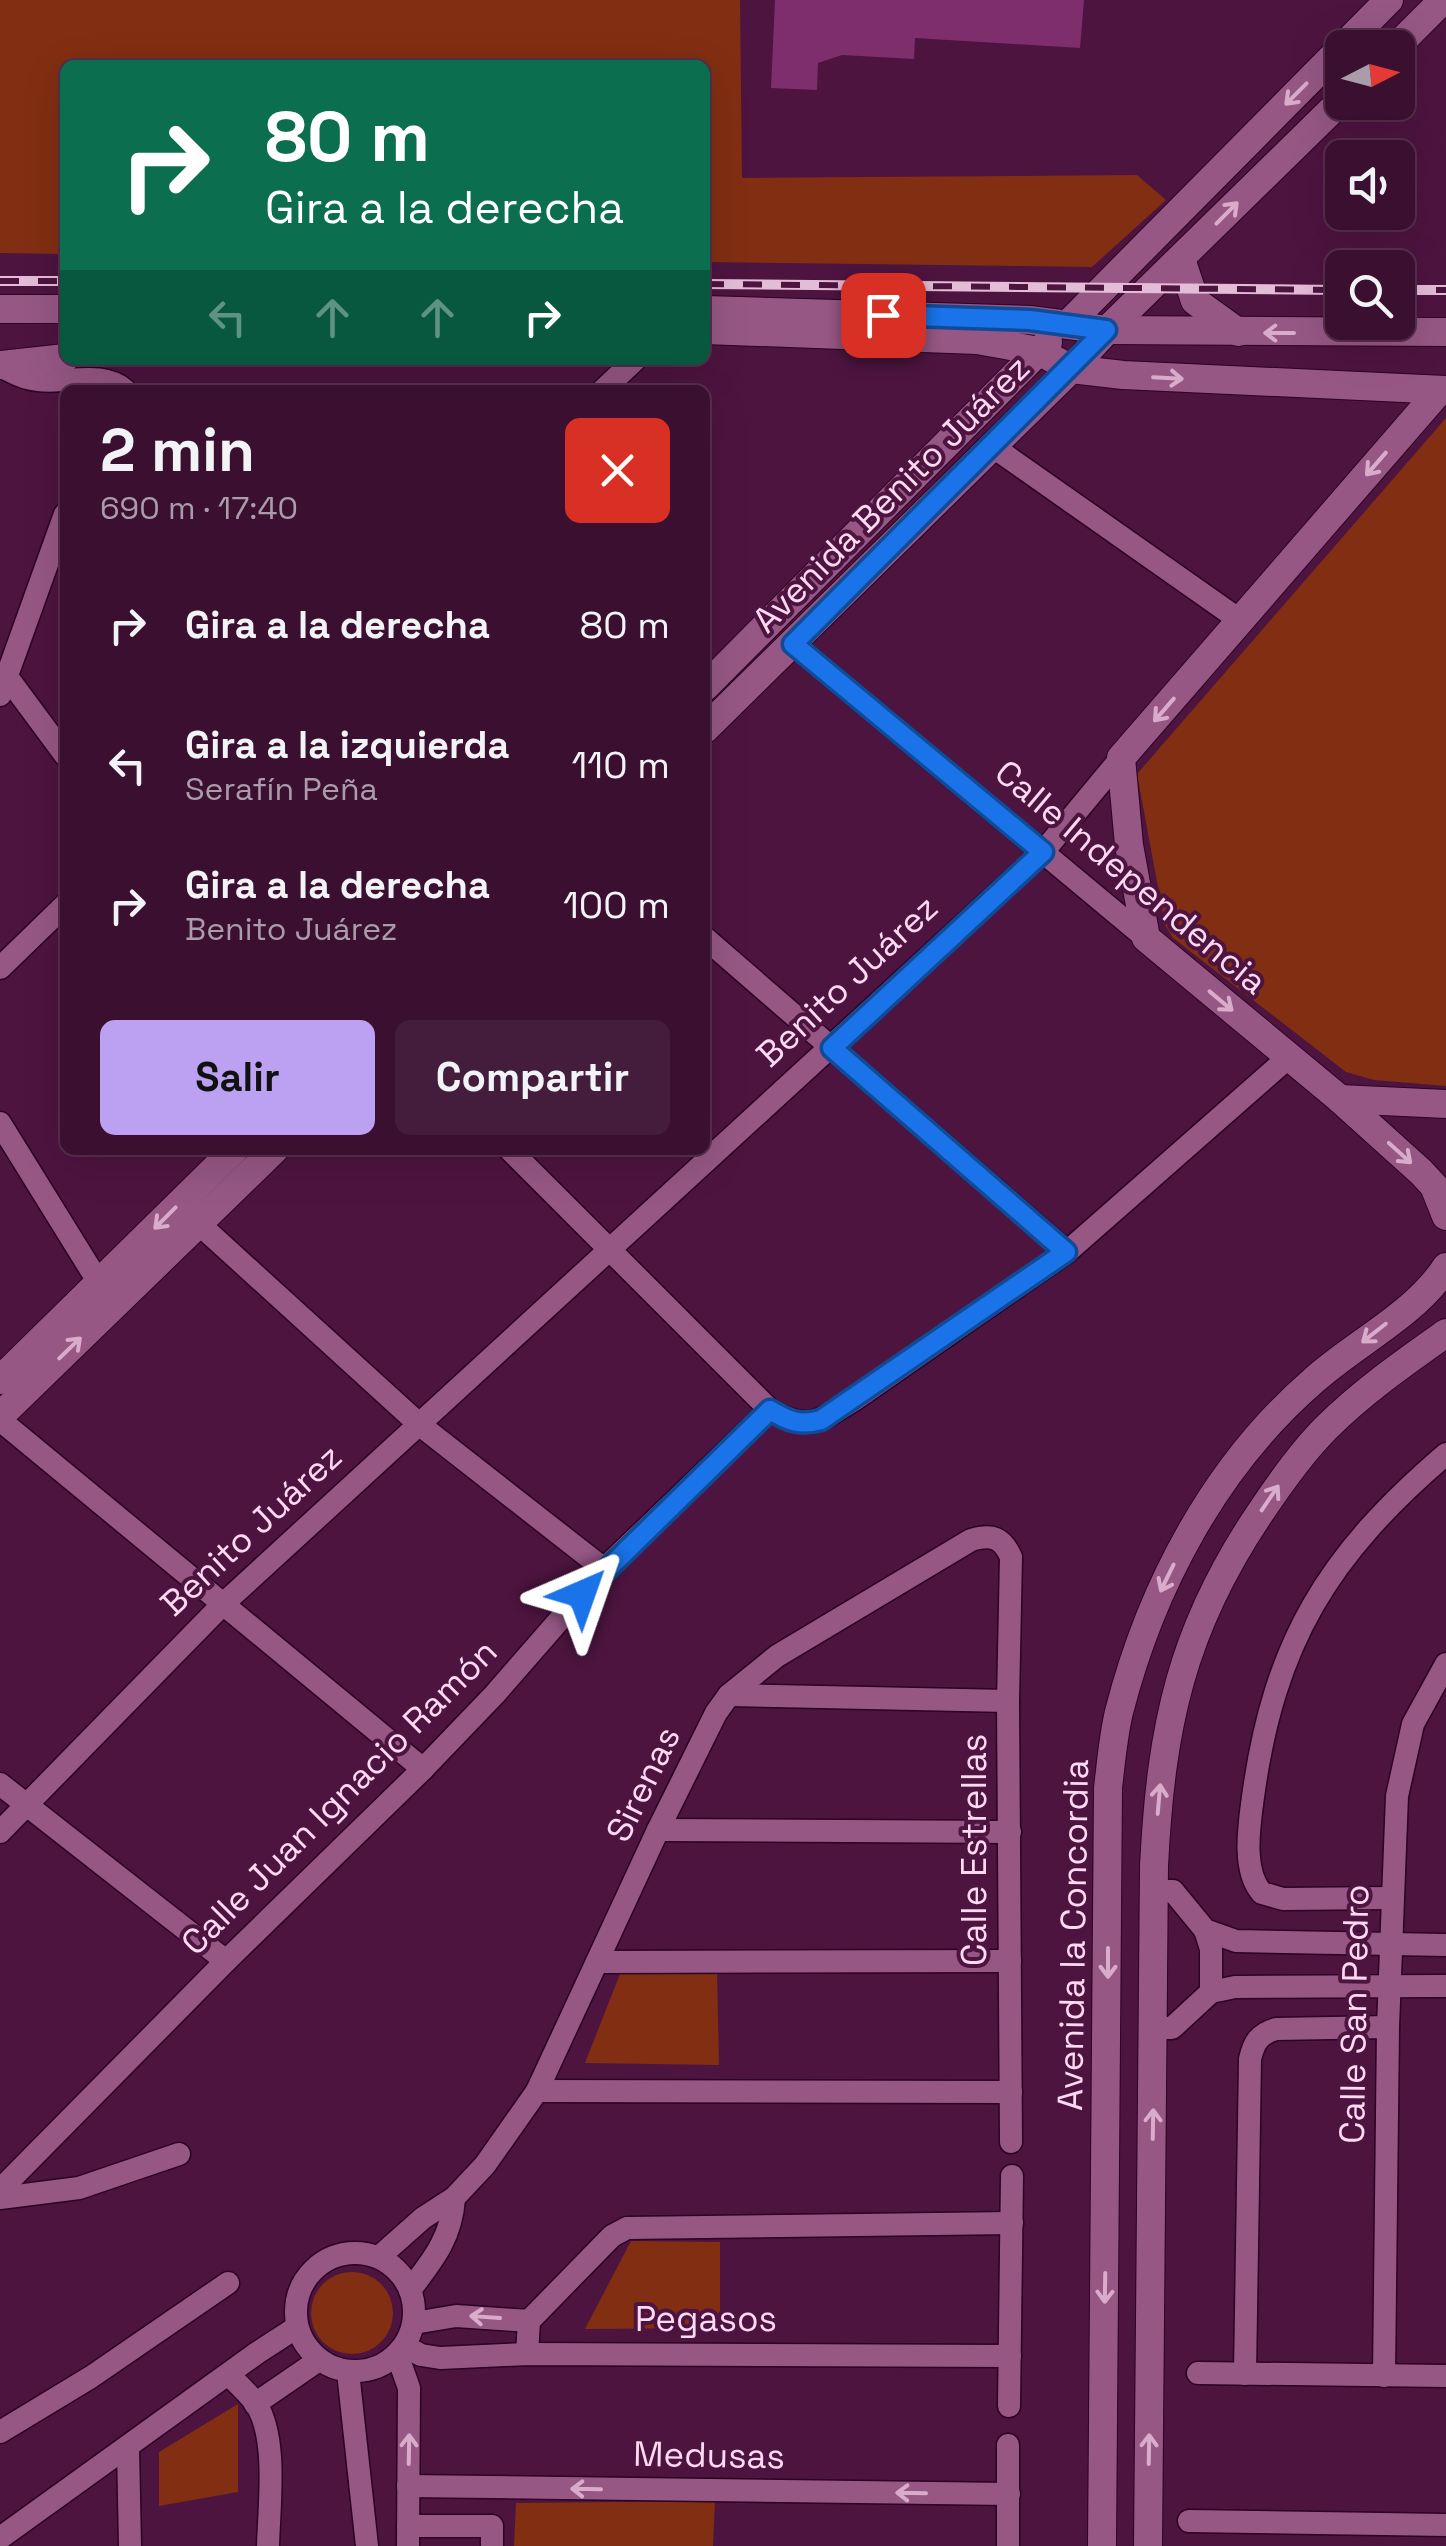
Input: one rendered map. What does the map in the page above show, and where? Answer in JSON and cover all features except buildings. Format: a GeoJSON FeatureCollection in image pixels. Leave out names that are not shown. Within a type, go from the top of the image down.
{"type":"FeatureCollection","features":[{"type":"Feature","properties":{"kind":"main road","name":"Avenida Benito Juárez"},"geometry":{"type":"LineString","coordinates":[[710,678],[1389,0]]}},
{"type":"Feature","properties":{"kind":"main road"},"geometry":{"type":"LineString","coordinates":[[1413,30],[1442,0]]}},
{"type":"Feature","properties":{"kind":"main road","name":"Avenida Benito Juárez"},"geometry":{"type":"LineString","coordinates":[[710,724],[1325,117]]}},
{"type":"Feature","properties":{"kind":"main road"},"geometry":{"type":"LineString","coordinates":[[1181,259],[1195,301],[1239,332]]}},
{"type":"Feature","properties":{"kind":"main road"},"geometry":{"type":"LineString","coordinates":[[0,309],[60,309]]}},
{"type":"Feature","properties":{"kind":"main road"},"geometry":{"type":"LineString","coordinates":[[710,310],[992,318],[1106,330],[1446,332]]}},
{"type":"Feature","properties":{"kind":"main road"},"geometry":{"type":"LineString","coordinates":[[710,330],[977,340],[1039,351],[1071,368],[1178,379],[1443,390]]}},
{"type":"Feature","properties":{"kind":"main road"},"geometry":{"type":"LineString","coordinates":[[0,366],[60,359]]}},
{"type":"Feature","properties":{"kind":"main road","name":"Benito Juárez"},"geometry":{"type":"LineString","coordinates":[[1121,758],[1443,390]]}},
{"type":"Feature","properties":{"kind":"main road"},"geometry":{"type":"LineString","coordinates":[[1121,758],[1129,845],[1146,938]]}},
{"type":"Feature","properties":{"kind":"main road","name":"Calle Independencia"},"geometry":{"type":"LineString","coordinates":[[1146,938],[1340,1099],[1434,1186],[1446,1216]]}},
{"type":"Feature","properties":{"kind":"main road"},"geometry":{"type":"LineString","coordinates":[[1340,1099],[1446,1104]]}},
{"type":"Feature","properties":{"kind":"main road"},"geometry":{"type":"LineString","coordinates":[[0,1380],[229,1155]]}},
{"type":"Feature","properties":{"kind":"main road"},"geometry":{"type":"LineString","coordinates":[[0,1418],[269,1155]]}},
{"type":"Feature","properties":{"kind":"main road","name":"Avenida la Concordia"},"geometry":{"type":"LineString","coordinates":[[1102,2546],[1108,1788],[1119,1715],[1140,1643],[1174,1564],[1202,1512],[1252,1443],[1312,1382],[1426,1293],[1446,1267]]}},
{"type":"Feature","properties":{"kind":"main road"},"geometry":{"type":"LineString","coordinates":[[1148,2546],[1154,1891],[1160,1779],[1178,1683],[1195,1630],[1236,1549],[1283,1479],[1326,1428],[1446,1332]]}},
{"type":"Feature","properties":{"kind":"main road"},"geometry":{"type":"LineString","coordinates":[[1108,1891],[1154,1891]]}},
{"type":"Feature","properties":{"kind":"main road"},"geometry":{"type":"LineString","coordinates":[[1108,2029],[1154,2028]]}},
{"type":"Feature","properties":{"kind":"street"},"geometry":{"type":"LineString","coordinates":[[607,385],[629,365]]}},
{"type":"Feature","properties":{"kind":"street"},"geometry":{"type":"LineString","coordinates":[[0,366],[38,380],[93,385]]}},
{"type":"Feature","properties":{"kind":"street"},"geometry":{"type":"LineString","coordinates":[[992,446],[1241,621]]}},
{"type":"Feature","properties":{"kind":"street"},"geometry":{"type":"LineString","coordinates":[[60,528],[4,686],[60,749]]}},
{"type":"Feature","properties":{"kind":"street","name":"Calle Independencia"},"geometry":{"type":"LineString","coordinates":[[793,644],[1146,938]]}},
{"type":"Feature","properties":{"kind":"street","name":"Benito Juárez"},"geometry":{"type":"LineString","coordinates":[[0,1832],[222,1605],[1043,852],[1121,758]]}},
{"type":"Feature","properties":{"kind":"street"},"geometry":{"type":"LineString","coordinates":[[0,968],[60,910]]}},
{"type":"Feature","properties":{"kind":"street"},"geometry":{"type":"LineString","coordinates":[[710,942],[1066,1252]]}},
{"type":"Feature","properties":{"kind":"street"},"geometry":{"type":"LineString","coordinates":[[515,1155],[770,1410],[788,1421],[807,1424],[821,1420],[1066,1252],[1289,1057]]}},
{"type":"Feature","properties":{"kind":"street"},"geometry":{"type":"LineString","coordinates":[[0,1123],[99,1283]]}},
{"type":"Feature","properties":{"kind":"street"},"geometry":{"type":"LineString","coordinates":[[198,1222],[420,1425],[604,1569]]}},
{"type":"Feature","properties":{"kind":"street","name":"Calle Juan Ignacio Ramón"},"geometry":{"type":"LineString","coordinates":[[0,2190],[423,1769],[495,1694],[604,1569],[770,1410]]}},
{"type":"Feature","properties":{"kind":"street"},"geometry":{"type":"LineString","coordinates":[[0,1418],[423,1769]]}},
{"type":"Feature","properties":{"kind":"street"},"geometry":{"type":"LineString","coordinates":[[1391,1898],[1283,1899],[1262,1893],[1251,1877],[1250,1814],[1261,1736],[1288,1653],[1322,1586],[1396,1496],[1446,1454]]}},
{"type":"Feature","properties":{"kind":"street","name":"Sirenas"},"geometry":{"type":"LineString","coordinates":[[379,2257],[423,2218],[454,2198],[485,2165],[538,2091],[658,1830],[716,1713],[729,1695],[777,1656],[970,1540],[996,1537],[1012,1557]]}},
{"type":"Feature","properties":{"kind":"street","name":"Calle Estrellas"},"geometry":{"type":"LineString","coordinates":[[1011,2142],[1008,1702],[1012,1557]]}},
{"type":"Feature","properties":{"kind":"street","name":"Calle San Pedro"},"geometry":{"type":"LineString","coordinates":[[1384,2376],[1388,2027],[1397,1796],[1413,1724],[1446,1664]]}},
{"type":"Feature","properties":{"kind":"street"},"geometry":{"type":"LineString","coordinates":[[729,1695],[1008,1702]]}},
{"type":"Feature","properties":{"kind":"street"},"geometry":{"type":"LineString","coordinates":[[0,1784],[226,1961]]}},
{"type":"Feature","properties":{"kind":"street"},"geometry":{"type":"LineString","coordinates":[[658,1830],[1010,1832]]}},
{"type":"Feature","properties":{"kind":"street"},"geometry":{"type":"LineString","coordinates":[[1154,1891],[1172,1891],[1205,1930],[1211,1949],[1211,1992]]}},
{"type":"Feature","properties":{"kind":"street"},"geometry":{"type":"LineString","coordinates":[[1205,1930],[1236,1942],[1446,1944]]}},
{"type":"Feature","properties":{"kind":"street"},"geometry":{"type":"LineString","coordinates":[[1284,1943],[1286,1986]]}},
{"type":"Feature","properties":{"kind":"street"},"geometry":{"type":"LineString","coordinates":[[1339,1943],[1339,1985]]}},
{"type":"Feature","properties":{"kind":"street"},"geometry":{"type":"LineString","coordinates":[[597,1962],[1010,1961]]}},
{"type":"Feature","properties":{"kind":"street"},"geometry":{"type":"LineString","coordinates":[[1154,2028],[1172,2028],[1211,1992],[1235,1987],[1446,1986]]}},
{"type":"Feature","properties":{"kind":"street"},"geometry":{"type":"LineString","coordinates":[[1244,2374],[1250,2059],[1254,2044],[1265,2032],[1276,2029],[1388,2027]]}},
{"type":"Feature","properties":{"kind":"street"},"geometry":{"type":"LineString","coordinates":[[538,2091],[1011,2092]]}},
{"type":"Feature","properties":{"kind":"street"},"geometry":{"type":"LineString","coordinates":[[0,2198],[79,2188],[179,2154]]}},
{"type":"Feature","properties":{"kind":"street"},"geometry":{"type":"LineString","coordinates":[[1009,2406],[1012,2176]]}},
{"type":"Feature","properties":{"kind":"street","name":"Sirenas"},"geometry":{"type":"LineString","coordinates":[[410,2290],[441,2250],[453,2216],[454,2198]]}},
{"type":"Feature","properties":{"kind":"street"},"geometry":{"type":"LineString","coordinates":[[526,2354],[529,2320],[612,2236],[627,2228],[1012,2223]]}},
{"type":"Feature","properties":{"kind":"street"},"geometry":{"type":"LineString","coordinates":[[353,2252],[379,2257],[398,2270],[410,2290],[414,2322],[401,2350],[383,2365],[348,2372],[319,2360],[297,2328],[296,2301],[307,2276],[327,2258],[353,2252]]}},
{"type":"Feature","properties":{"kind":"street"},"geometry":{"type":"LineString","coordinates":[[0,2432],[91,2377],[228,2283]]}},
{"type":"Feature","properties":{"kind":"street"},"geometry":{"type":"LineString","coordinates":[[414,2322],[456,2316],[529,2320]]}},
{"type":"Feature","properties":{"kind":"street"},"geometry":{"type":"LineString","coordinates":[[0,2538],[297,2328]]}},
{"type":"Feature","properties":{"kind":"street"},"geometry":{"type":"LineString","coordinates":[[401,2350],[409,2388],[408,2536],[492,2526],[492,2546]]}},
{"type":"Feature","properties":{"kind":"street","name":"Pegasos"},"geometry":{"type":"LineString","coordinates":[[401,2350],[430,2358],[526,2354],[1010,2356]]}},
{"type":"Feature","properties":{"kind":"street"},"geometry":{"type":"LineString","coordinates":[[255,2404],[319,2360]]}},
{"type":"Feature","properties":{"kind":"street"},"geometry":{"type":"LineString","coordinates":[[348,2372],[367,2546]]}},
{"type":"Feature","properties":{"kind":"street"},"geometry":{"type":"LineString","coordinates":[[1198,2374],[1446,2376]]}},
{"type":"Feature","properties":{"kind":"street"},"geometry":{"type":"LineString","coordinates":[[229,2375],[255,2404],[264,2421],[269,2449],[268,2546]]}},
{"type":"Feature","properties":{"kind":"street"},"geometry":{"type":"LineString","coordinates":[[1008,2445],[1008,2546]]}},
{"type":"Feature","properties":{"kind":"street"},"geometry":{"type":"LineString","coordinates":[[128,2448],[130,2546]]}},
{"type":"Feature","properties":{"kind":"street","name":"Medusas"},"geometry":{"type":"LineString","coordinates":[[408,2486],[1009,2494]]}},
{"type":"Feature","properties":{"kind":"street"},"geometry":{"type":"LineString","coordinates":[[1189,2521],[1238,2534],[1390,2536],[1446,2525]]}},
{"type":"Feature","properties":{"kind":"shaded area"},"geometry":{"type":"Polygon","coordinates":[[[0,0],[740,0],[742,178],[1137,175],[1166,200],[1092,267],[710,262],[710,60],[60,60],[60,254],[0,253],[0,0]]]}},
{"type":"Feature","properties":{"kind":"shaded area"},"geometry":{"type":"Polygon","coordinates":[[[1446,418],[1446,1086],[1374,1080],[1346,1072],[1173,938],[1165,925],[1137,774],[1446,418]]]}},
{"type":"Feature","properties":{"kind":"shaded area"},"geometry":{"type":"Polygon","coordinates":[[[717,1972],[719,2065],[585,2063],[620,1974],[717,1972]]]}},
{"type":"Feature","properties":{"kind":"shaded area"},"geometry":{"type":"Polygon","coordinates":[[[631,2241],[720,2242],[720,2328],[585,2329],[631,2241]]]}},
{"type":"Feature","properties":{"kind":"shaded area"},"geometry":{"type":"Polygon","coordinates":[[[352,2272],[368,2275],[381,2284],[390,2297],[390,2329],[381,2342],[368,2351],[352,2354],[336,2351],[323,2342],[314,2329],[311,2313],[314,2297],[323,2284],[336,2275],[352,2272]]]}},
{"type":"Feature","properties":{"kind":"shaded area"},"geometry":{"type":"Polygon","coordinates":[[[238,2404],[238,2492],[159,2506],[159,2452],[238,2404]]]}},
{"type":"Feature","properties":{"kind":"shaded area"},"geometry":{"type":"Polygon","coordinates":[[[715,2501],[713,2546],[514,2546],[516,2503],[715,2501]]]}},
{"type":"Feature","properties":{"kind":"railway"},"geometry":{"type":"LineString","coordinates":[[0,281],[60,281]]}},
{"type":"Feature","properties":{"kind":"railway"},"geometry":{"type":"LineString","coordinates":[[710,284],[1325,290]]}},
{"type":"Feature","properties":{"kind":"railway"},"geometry":{"type":"LineString","coordinates":[[1415,290],[1446,290]]}},
{"type":"Feature","properties":{"kind":"route"},"geometry":{"type":"LineString","coordinates":[[582,1594],[770,1410],[788,1421],[807,1424],[821,1420],[1066,1252],[832,1048],[1043,852],[793,644],[1106,330],[1030,320],[883,315]]}}]}
